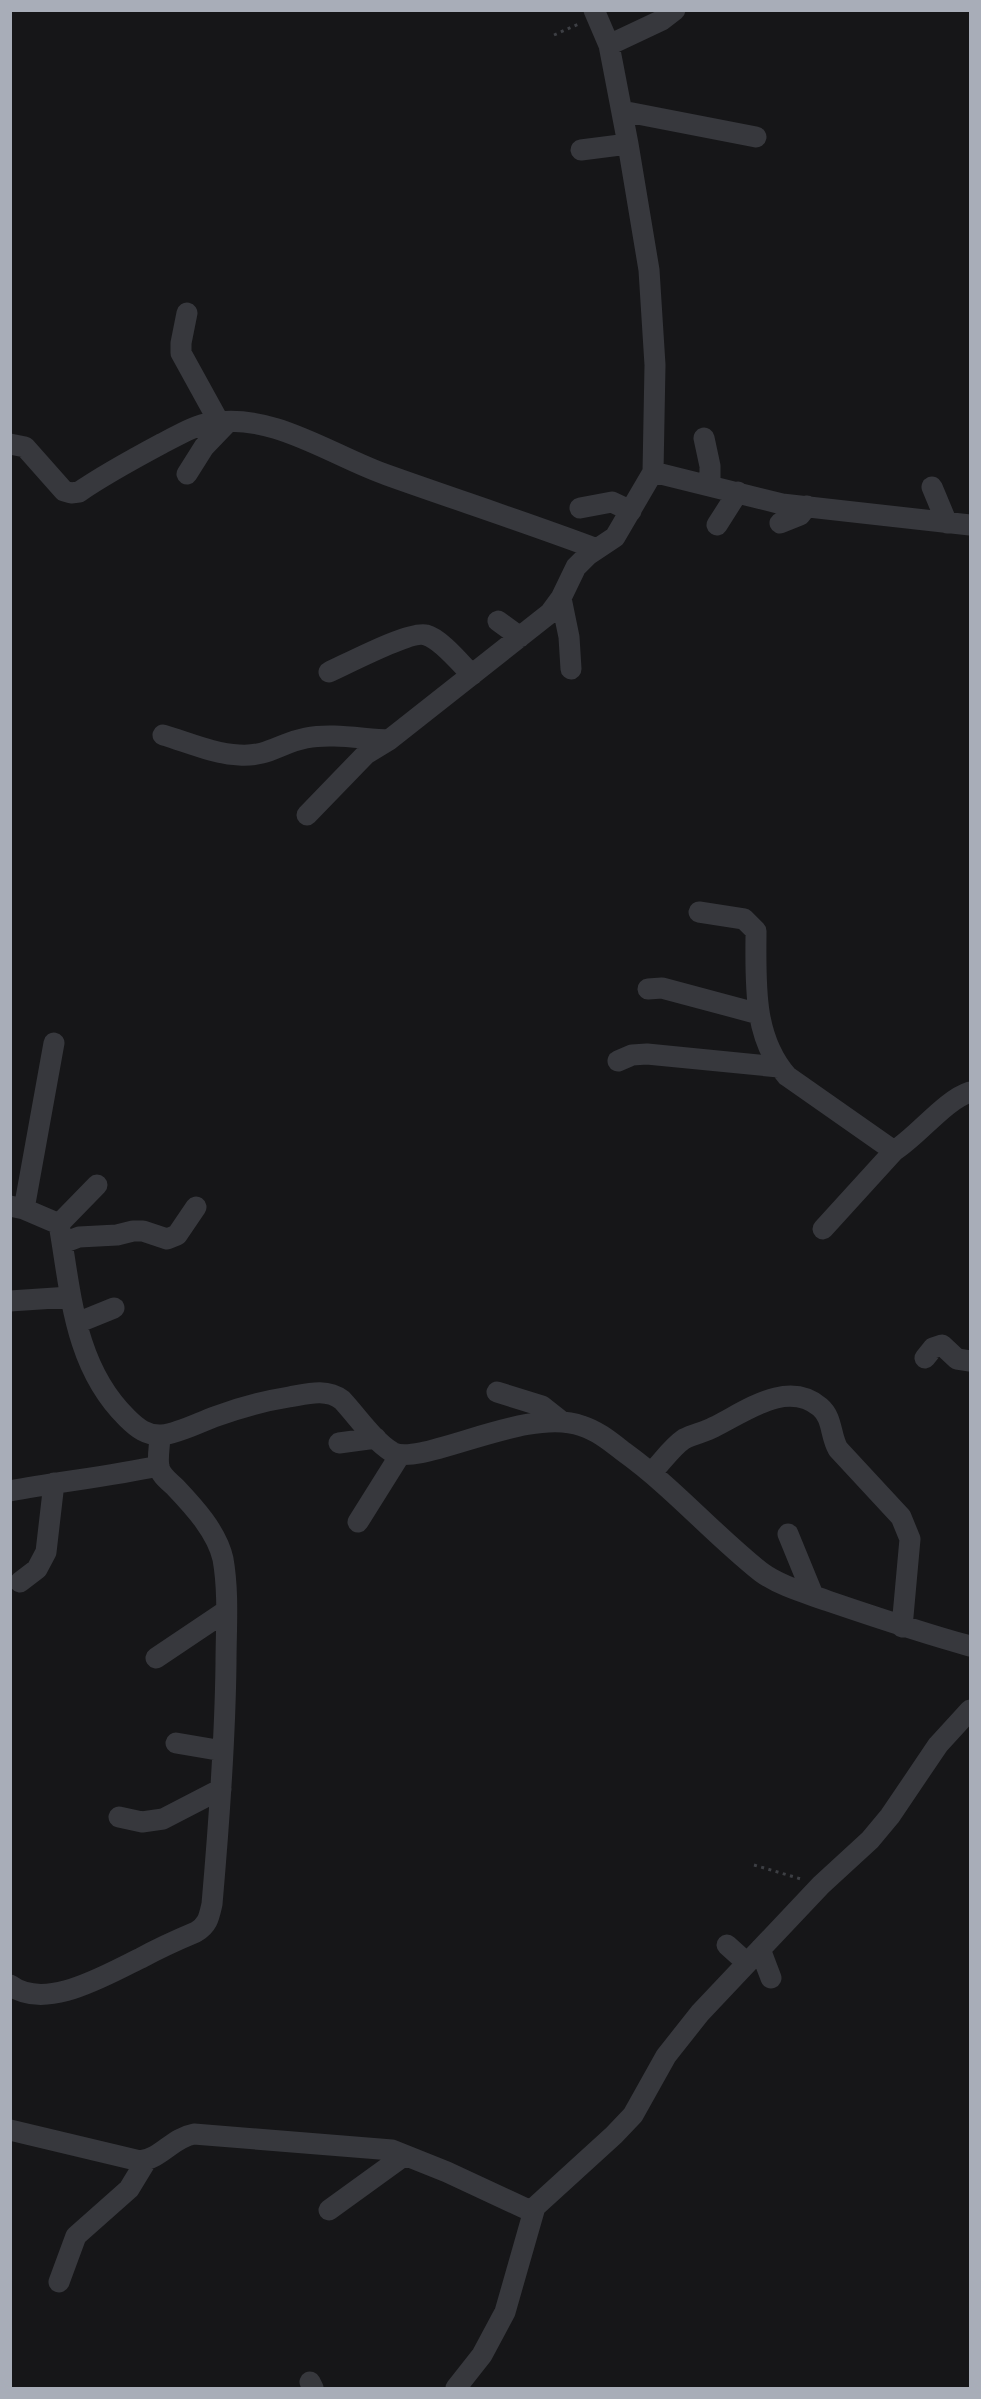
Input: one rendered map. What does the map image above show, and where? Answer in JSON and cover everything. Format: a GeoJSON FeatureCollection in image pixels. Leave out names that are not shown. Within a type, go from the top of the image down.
{"type":"FeatureCollection","features":[{"type":"Feature","properties":{"kind":"street"},"geometry":{"type":"LineString","coordinates":[[609,45],[662,20],[675,10]]}},
{"type":"Feature","properties":{"kind":"street"},"geometry":{"type":"LineString","coordinates":[[307,814],[366,754],[389,740],[550,613],[561,598],[576,567],[588,555],[615,537],[652,472],[655,365],[649,270],[609,45],[595,14]]}},
{"type":"Feature","properties":{"kind":"street"},"geometry":{"type":"LineString","coordinates":[[622,111],[756,137]]}},
{"type":"Feature","properties":{"kind":"street"},"geometry":{"type":"LineString","coordinates":[[581,150],[628,144]]}},
{"type":"Feature","properties":{"kind":"street"},"geometry":{"type":"LineString","coordinates":[[187,313],[181,353],[223,422]]}},
{"type":"Feature","properties":{"kind":"street"},"geometry":{"type":"LineString","coordinates":[[187,474],[223,422]]}},
{"type":"Feature","properties":{"kind":"street"},"geometry":{"type":"LineString","coordinates":[[13,440],[25,447],[64,490],[71,493],[79,492],[122,465],[182,434],[209,423],[223,422],[274,429],[385,475],[597,549]]}},
{"type":"Feature","properties":{"kind":"street"},"geometry":{"type":"LineString","coordinates":[[704,438],[710,465],[710,485]]}},
{"type":"Feature","properties":{"kind":"street"},"geometry":{"type":"LineString","coordinates":[[652,472],[782,504],[970,525]]}},
{"type":"Feature","properties":{"kind":"street"},"geometry":{"type":"LineString","coordinates":[[932,487],[947,523]]}},
{"type":"Feature","properties":{"kind":"street"},"geometry":{"type":"LineString","coordinates":[[717,525],[738,492]]}},
{"type":"Feature","properties":{"kind":"street"},"geometry":{"type":"LineString","coordinates":[[580,508],[612,502],[631,511]]}},
{"type":"Feature","properties":{"kind":"street"},"geometry":{"type":"LineString","coordinates":[[780,523],[800,515],[807,507]]}},
{"type":"Feature","properties":{"kind":"street"},"geometry":{"type":"LineString","coordinates":[[561,598],[569,637],[571,669]]}},
{"type":"Feature","properties":{"kind":"street"},"geometry":{"type":"LineString","coordinates":[[498,621],[520,637]]}},
{"type":"Feature","properties":{"kind":"street"},"geometry":{"type":"LineString","coordinates":[[329,672],[420,634],[428,635],[437,641],[472,675]]}},
{"type":"Feature","properties":{"kind":"street"},"geometry":{"type":"LineString","coordinates":[[163,735],[239,755],[262,755],[293,741],[315,737],[389,740]]}},
{"type":"Feature","properties":{"kind":"street"},"geometry":{"type":"LineString","coordinates":[[699,912],[744,920],[756,932],[756,998],[771,1052],[779,1067],[787,1076],[894,1151]]}},
{"type":"Feature","properties":{"kind":"street"},"geometry":{"type":"LineString","coordinates":[[648,989],[662,988],[759,1014]]}},
{"type":"Feature","properties":{"kind":"street"},"geometry":{"type":"LineString","coordinates":[[54,1043],[17,1208],[61,1233],[79,1238],[143,1231],[167,1239],[177,1235],[196,1207]]}},
{"type":"Feature","properties":{"kind":"street"},"geometry":{"type":"LineString","coordinates":[[618,1061],[632,1055],[646,1054],[779,1067]]}},
{"type":"Feature","properties":{"kind":"street"},"geometry":{"type":"LineString","coordinates":[[823,1229],[894,1151],[911,1140],[952,1101],[970,1092]]}},
{"type":"Feature","properties":{"kind":"street"},"geometry":{"type":"LineString","coordinates":[[97,1185],[61,1233],[70,1297],[87,1361],[105,1393],[136,1428],[146,1433],[160,1435],[232,1410],[284,1398],[323,1393],[334,1394],[342,1400],[376,1438],[400,1455],[424,1452],[522,1424],[561,1421],[580,1425],[597,1432],[652,1472],[763,1573],[813,1595],[902,1627],[970,1646]]}},
{"type":"Feature","properties":{"kind":"street"},"geometry":{"type":"LineString","coordinates":[[10,1301],[70,1297]]}},
{"type":"Feature","properties":{"kind":"street"},"geometry":{"type":"LineString","coordinates":[[77,1323],[114,1308]]}},
{"type":"Feature","properties":{"kind":"street"},"geometry":{"type":"LineString","coordinates":[[925,1358],[933,1348],[942,1345],[957,1359],[970,1361]]}},
{"type":"Feature","properties":{"kind":"street"},"geometry":{"type":"LineString","coordinates":[[497,1392],[542,1406],[561,1421]]}},
{"type":"Feature","properties":{"kind":"street"},"geometry":{"type":"LineString","coordinates":[[652,1472],[683,1440],[713,1428],[748,1408],[772,1399],[792,1397],[807,1400],[819,1406],[827,1414],[838,1449],[901,1517],[907,1528],[910,1549],[902,1627]]}},
{"type":"Feature","properties":{"kind":"street"},"geometry":{"type":"LineString","coordinates":[[10,1985],[27,1994],[65,1991],[83,1986],[205,1926],[212,1904],[223,1751],[226,1611],[222,1558],[218,1544],[198,1513],[165,1478],[159,1466],[160,1435]]}},
{"type":"Feature","properties":{"kind":"street"},"geometry":{"type":"LineString","coordinates":[[339,1443],[376,1438]]}},
{"type":"Feature","properties":{"kind":"street"},"geometry":{"type":"LineString","coordinates":[[358,1522],[400,1455]]}},
{"type":"Feature","properties":{"kind":"street"},"geometry":{"type":"LineString","coordinates":[[10,1491],[114,1476],[159,1466]]}},
{"type":"Feature","properties":{"kind":"street"},"geometry":{"type":"LineString","coordinates":[[20,1582],[37,1569],[46,1552],[54,1483]]}},
{"type":"Feature","properties":{"kind":"street"},"geometry":{"type":"LineString","coordinates":[[788,1534],[813,1595]]}},
{"type":"Feature","properties":{"kind":"street"},"geometry":{"type":"LineString","coordinates":[[156,1658],[226,1611]]}},
{"type":"Feature","properties":{"kind":"street"},"geometry":{"type":"LineString","coordinates":[[456,2388],[482,2355],[505,2312],[533,2212],[548,2194],[633,2115],[666,2056],[700,2013],[821,1885],[870,1840],[890,1816],[938,1745],[970,1710]]}},
{"type":"Feature","properties":{"kind":"street"},"geometry":{"type":"LineString","coordinates":[[176,1743],[223,1751]]}},
{"type":"Feature","properties":{"kind":"street"},"geometry":{"type":"LineString","coordinates":[[119,1817],[142,1822],[163,1819],[221,1789]]}},
{"type":"Feature","properties":{"kind":"street"},"geometry":{"type":"LineString","coordinates":[[727,1945],[753,1956],[771,1978]]}},
{"type":"Feature","properties":{"kind":"street"},"geometry":{"type":"LineString","coordinates":[[10,2130],[129,2160],[146,2161],[157,2157],[175,2141],[194,2134],[392,2150],[447,2172],[533,2212]]}},
{"type":"Feature","properties":{"kind":"street"},"geometry":{"type":"LineString","coordinates":[[329,2210],[405,2155]]}},
{"type":"Feature","properties":{"kind":"street"},"geometry":{"type":"LineString","coordinates":[[59,2283],[76,2236],[129,2189],[146,2161]]}},
{"type":"Feature","properties":{"kind":"path"},"geometry":{"type":"LineString","coordinates":[[554,35],[595,14]]}},
{"type":"Feature","properties":{"kind":"path"},"geometry":{"type":"LineString","coordinates":[[754,1865],[821,1885]]}}]}
